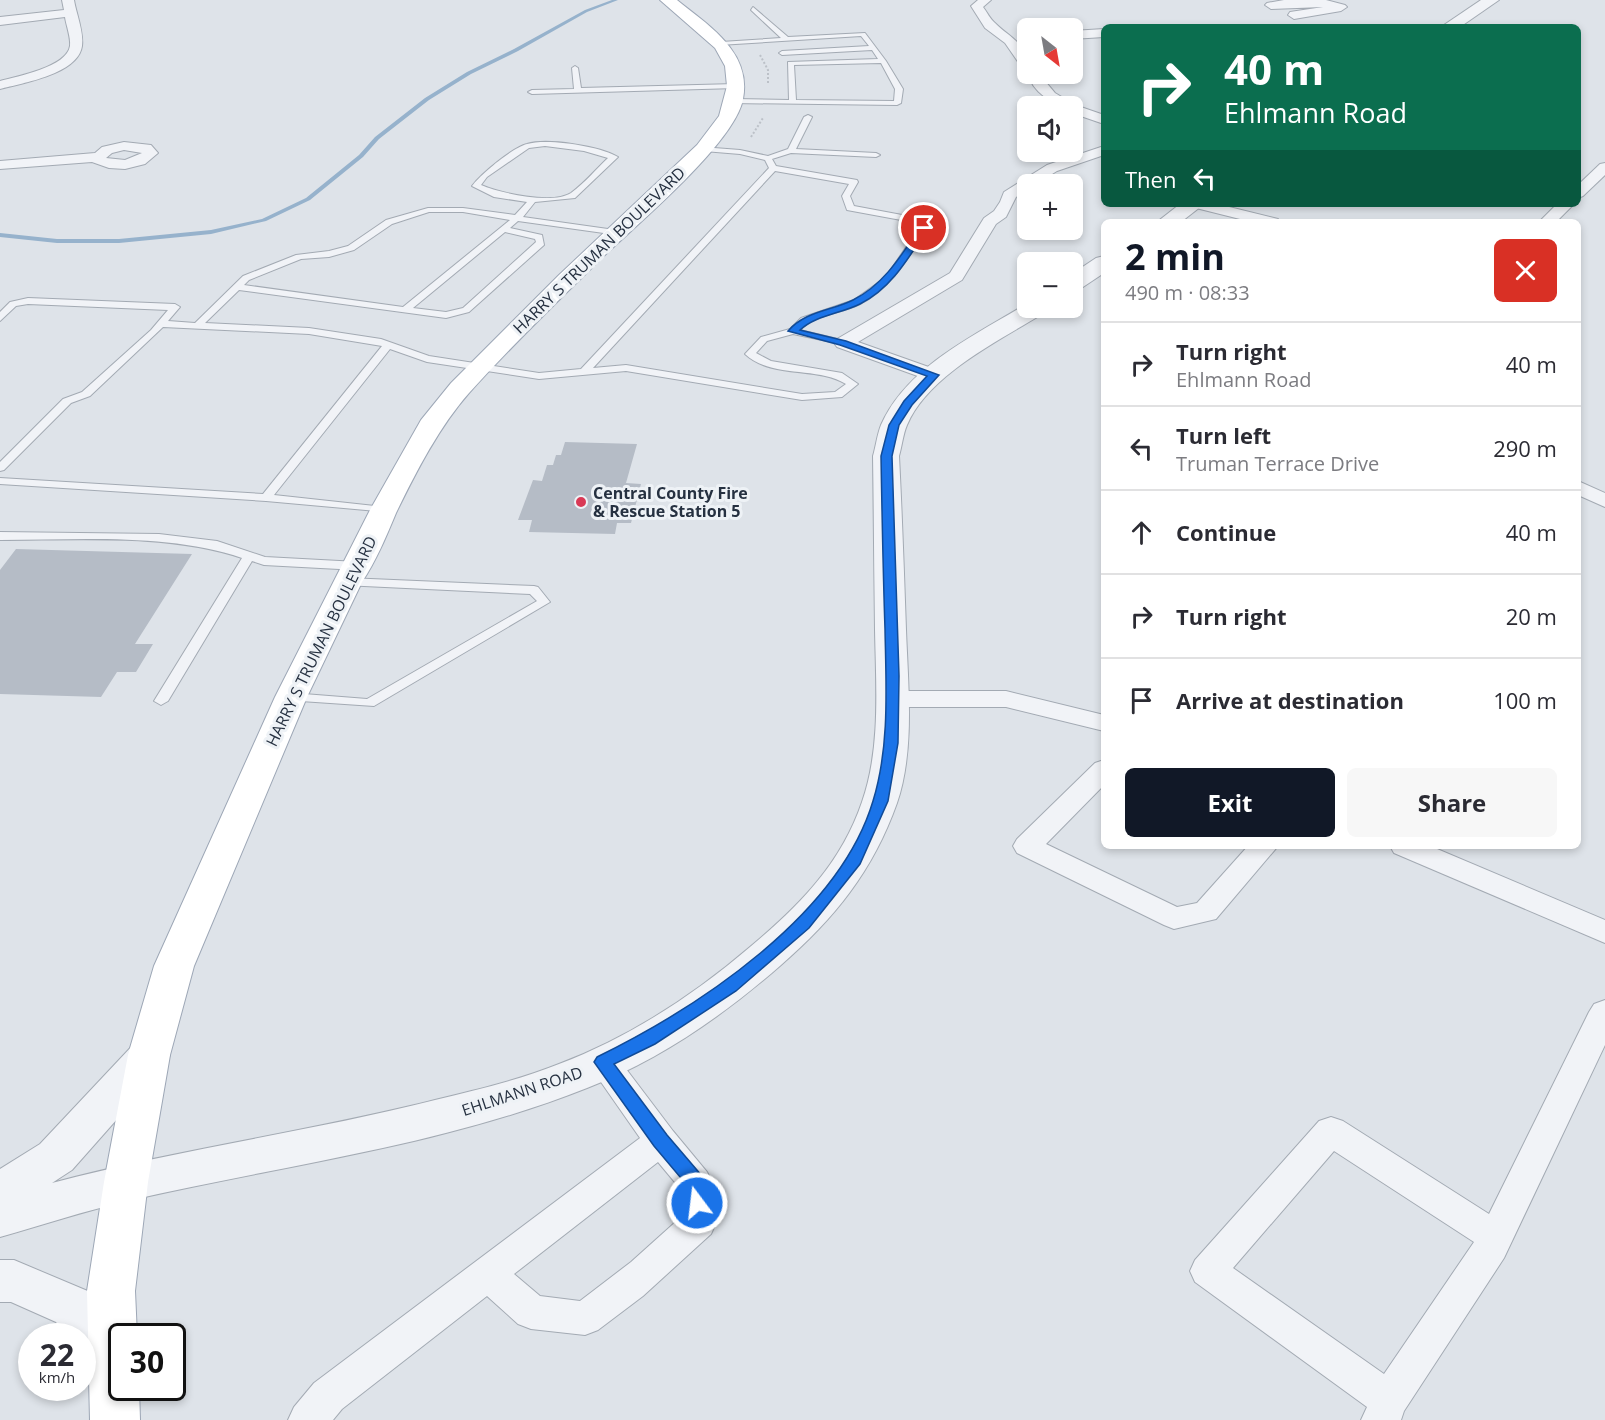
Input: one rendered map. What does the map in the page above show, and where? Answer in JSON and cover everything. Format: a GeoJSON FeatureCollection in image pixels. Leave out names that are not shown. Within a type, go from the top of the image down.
{"type":"FeatureCollection","features":[{"type":"Feature","properties":{"kind":"main road"},"geometry":{"type":"LineString","coordinates":[[669,0],[721,44],[734,66],[735,93]]}},
{"type":"Feature","properties":{"kind":"main road","name":"HARRY S TRUMAN BOULEVARD"},"geometry":{"type":"LineString","coordinates":[[112,1323],[111,1291],[126,1182],[149,1055],[174,966],[291,697],[384,510],[434,420],[481,367],[615,233],[704,149],[728,117],[735,93]]}},
{"type":"Feature","properties":{"kind":"main road","name":"HARRY S TRUMAN BOULEVARD"},"geometry":{"type":"LineString","coordinates":[[114,1401],[115,1420]]}},
{"type":"Feature","properties":{"kind":"street"},"geometry":{"type":"LineString","coordinates":[[1454,24],[1491,0]]}},
{"type":"Feature","properties":{"kind":"street"},"geometry":{"type":"LineString","coordinates":[[982,1],[977,6],[989,25],[1009,40],[1017,51]]}},
{"type":"Feature","properties":{"kind":"street"},"geometry":{"type":"LineString","coordinates":[[1322,1],[1336,3],[1341,7],[1292,21],[1267,4],[1322,1]]}},
{"type":"Feature","properties":{"kind":"street"},"geometry":{"type":"LineString","coordinates":[[0,21],[69,7],[76,45],[71,58],[42,74],[0,85]]}},
{"type":"Feature","properties":{"kind":"street"},"geometry":{"type":"LineString","coordinates":[[1083,34],[1101,33]]}},
{"type":"Feature","properties":{"kind":"street"},"geometry":{"type":"LineString","coordinates":[[1009,40],[1017,40]]}},
{"type":"Feature","properties":{"kind":"street"},"geometry":{"type":"LineString","coordinates":[[1041,84],[1050,96]]}},
{"type":"Feature","properties":{"kind":"street"},"geometry":{"type":"LineString","coordinates":[[1083,112],[1101,119]]}},
{"type":"Feature","properties":{"kind":"street"},"geometry":{"type":"LineString","coordinates":[[843,343],[956,276],[989,209],[1000,214],[1008,202],[1009,195],[1052,168],[1101,151]]}},
{"type":"Feature","properties":{"kind":"street"},"geometry":{"type":"LineString","coordinates":[[0,165],[97,157]]}},
{"type":"Feature","properties":{"kind":"street"},"geometry":{"type":"LineString","coordinates":[[1581,189],[1605,167]]}},
{"type":"Feature","properties":{"kind":"street"},"geometry":{"type":"LineString","coordinates":[[1172,219],[1191,207]]}},
{"type":"Feature","properties":{"kind":"street"},"geometry":{"type":"LineString","coordinates":[[1196,207],[1227,219]]}},
{"type":"Feature","properties":{"kind":"street"},"geometry":{"type":"LineString","coordinates":[[1198,207],[1257,219]]}},
{"type":"Feature","properties":{"kind":"street"},"geometry":{"type":"LineString","coordinates":[[1550,219],[1563,207]]}},
{"type":"Feature","properties":{"kind":"street"},"geometry":{"type":"LineString","coordinates":[[1083,277],[1101,265]]}},
{"type":"Feature","properties":{"kind":"street","name":"EHLMANN ROAD"},"geometry":{"type":"LineString","coordinates":[[0,1217],[126,1182],[388,1130],[489,1104],[574,1076],[649,1039],[731,986],[803,924],[852,864],[880,801],[891,743],[886,456],[894,425],[907,403],[933,375],[1021,318]]}},
{"type":"Feature","properties":{"kind":"street"},"geometry":{"type":"LineString","coordinates":[[843,343],[933,375]]}},
{"type":"Feature","properties":{"kind":"street"},"geometry":{"type":"LineString","coordinates":[[1581,489],[1605,501]]}},
{"type":"Feature","properties":{"kind":"street"},"geometry":{"type":"LineString","coordinates":[[892,699],[1006,699],[1101,722]]}},
{"type":"Feature","properties":{"kind":"street"},"geometry":{"type":"LineString","coordinates":[[1101,772],[1027,846],[1174,918],[1206,912],[1261,849]]}},
{"type":"Feature","properties":{"kind":"street"},"geometry":{"type":"LineString","coordinates":[[1411,849],[1605,932]]}},
{"type":"Feature","properties":{"kind":"street"},"geometry":{"type":"LineString","coordinates":[[1496,1237],[1331,1131],[1208,1271],[1385,1410],[1496,1237],[1605,1012]]}},
{"type":"Feature","properties":{"kind":"street"},"geometry":{"type":"LineString","coordinates":[[0,1190],[26,1177],[56,1157],[149,1055]]}},
{"type":"Feature","properties":{"kind":"street"},"geometry":{"type":"LineString","coordinates":[[488,1274],[531,1312],[585,1318],[627,1288],[663,1258],[698,1223],[695,1182],[661,1141],[603,1062]]}},
{"type":"Feature","properties":{"kind":"street"},"geometry":{"type":"LineString","coordinates":[[308,1420],[328,1396],[661,1141]]}},
{"type":"Feature","properties":{"kind":"street"},"geometry":{"type":"LineString","coordinates":[[0,1281],[14,1281],[73,1307],[108,1353]]}},
{"type":"Feature","properties":{"kind":"lane"},"geometry":{"type":"LineString","coordinates":[[753,9],[786,39]]}},
{"type":"Feature","properties":{"kind":"lane"},"geometry":{"type":"LineString","coordinates":[[532,92],[578,90],[735,93],[793,101],[897,103],[899,89],[883,61],[863,34],[721,44]]}},
{"type":"Feature","properties":{"kind":"lane"},"geometry":{"type":"LineString","coordinates":[[783,53],[874,48]]}},
{"type":"Feature","properties":{"kind":"lane"},"geometry":{"type":"LineString","coordinates":[[793,101],[790,63],[883,61]]}},
{"type":"Feature","properties":{"kind":"lane"},"geometry":{"type":"LineString","coordinates":[[575,68],[578,90]]}},
{"type":"Feature","properties":{"kind":"lane"},"geometry":{"type":"LineString","coordinates":[[791,151],[808,117]]}},
{"type":"Feature","properties":{"kind":"lane"},"geometry":{"type":"LineString","coordinates":[[405,309],[518,217],[533,200],[572,196],[614,157],[584,149],[545,144],[527,146],[484,175],[476,186],[497,195],[533,200]]}},
{"type":"Feature","properties":{"kind":"lane"},"geometry":{"type":"LineString","coordinates":[[704,149],[740,152],[768,158],[791,151],[876,155]]}},
{"type":"Feature","properties":{"kind":"lane"},"geometry":{"type":"LineString","coordinates":[[768,158],[773,168]]}},
{"type":"Feature","properties":{"kind":"lane"},"geometry":{"type":"LineString","coordinates":[[161,324],[309,331],[388,345],[427,358],[539,376],[626,368],[801,397],[838,394],[853,384],[838,375],[768,364],[750,354],[764,339],[793,331],[804,321],[857,302],[890,279],[924,228],[915,220],[850,208],[846,196],[854,182],[773,168]]}},
{"type":"Feature","properties":{"kind":"lane"},"geometry":{"type":"LineString","coordinates":[[585,371],[773,168]]}},
{"type":"Feature","properties":{"kind":"lane"},"geometry":{"type":"LineString","coordinates":[[198,325],[246,278],[299,257],[351,249],[389,222],[428,210],[463,210],[615,233]]}},
{"type":"Feature","properties":{"kind":"lane"},"geometry":{"type":"LineString","coordinates":[[238,286],[446,315],[466,310],[541,243],[539,237],[503,229]]}},
{"type":"Feature","properties":{"kind":"lane"},"geometry":{"type":"LineString","coordinates":[[0,318],[13,304],[28,301],[175,307],[161,324],[86,394],[67,401],[0,468]]}},
{"type":"Feature","properties":{"kind":"lane"},"geometry":{"type":"LineString","coordinates":[[793,331],[843,343]]}},
{"type":"Feature","properties":{"kind":"lane"},"geometry":{"type":"LineString","coordinates":[[266,498],[388,345]]}},
{"type":"Feature","properties":{"kind":"lane"},"geometry":{"type":"LineString","coordinates":[[0,481],[266,498],[384,510]]}},
{"type":"Feature","properties":{"kind":"lane"},"geometry":{"type":"LineString","coordinates":[[0,536],[159,538],[217,545],[264,561],[352,574],[534,590],[544,602],[369,703],[291,697]]}},
{"type":"Feature","properties":{"kind":"lane"},"geometry":{"type":"LineString","coordinates":[[161,701],[249,556]]}},
{"type":"Feature","properties":{"kind":"building","name":"Central County Fire & Rescue Station 5"},"geometry":{"type":"Polygon","coordinates":[[[565,442],[637,444],[626,483],[641,484],[631,523],[617,523],[615,534],[529,532],[532,520],[518,520],[533,480],[542,481],[547,465],[553,465],[556,455],[561,455],[565,442]]]}},
{"type":"Feature","properties":{"kind":"building"},"geometry":{"type":"Polygon","coordinates":[[[16,549],[192,554],[135,644],[153,644],[136,672],[117,672],[101,697],[0,694],[0,570],[16,549]]]}},
{"type":"Feature","properties":{"kind":"waterway"},"geometry":{"type":"LineString","coordinates":[[0,235],[57,241],[119,241],[211,232],[264,220],[308,199],[361,156],[377,138],[427,99],[469,73],[586,11],[616,0]]}},
{"type":"Feature","properties":{"kind":"place","name":"Central County Fire & Rescue Station 5"},"geometry":{"type":"Point","coordinates":[581,502]}},
{"type":"Feature","properties":{"kind":"route"},"geometry":{"type":"LineString","coordinates":[[697,1203],[695,1182],[661,1141],[603,1062],[649,1039],[731,986],[803,924],[852,864],[880,801],[891,743],[892,676],[886,456],[894,425],[907,403],[933,375],[843,343],[793,331],[804,321],[857,302],[890,279],[924,228]]}}]}
